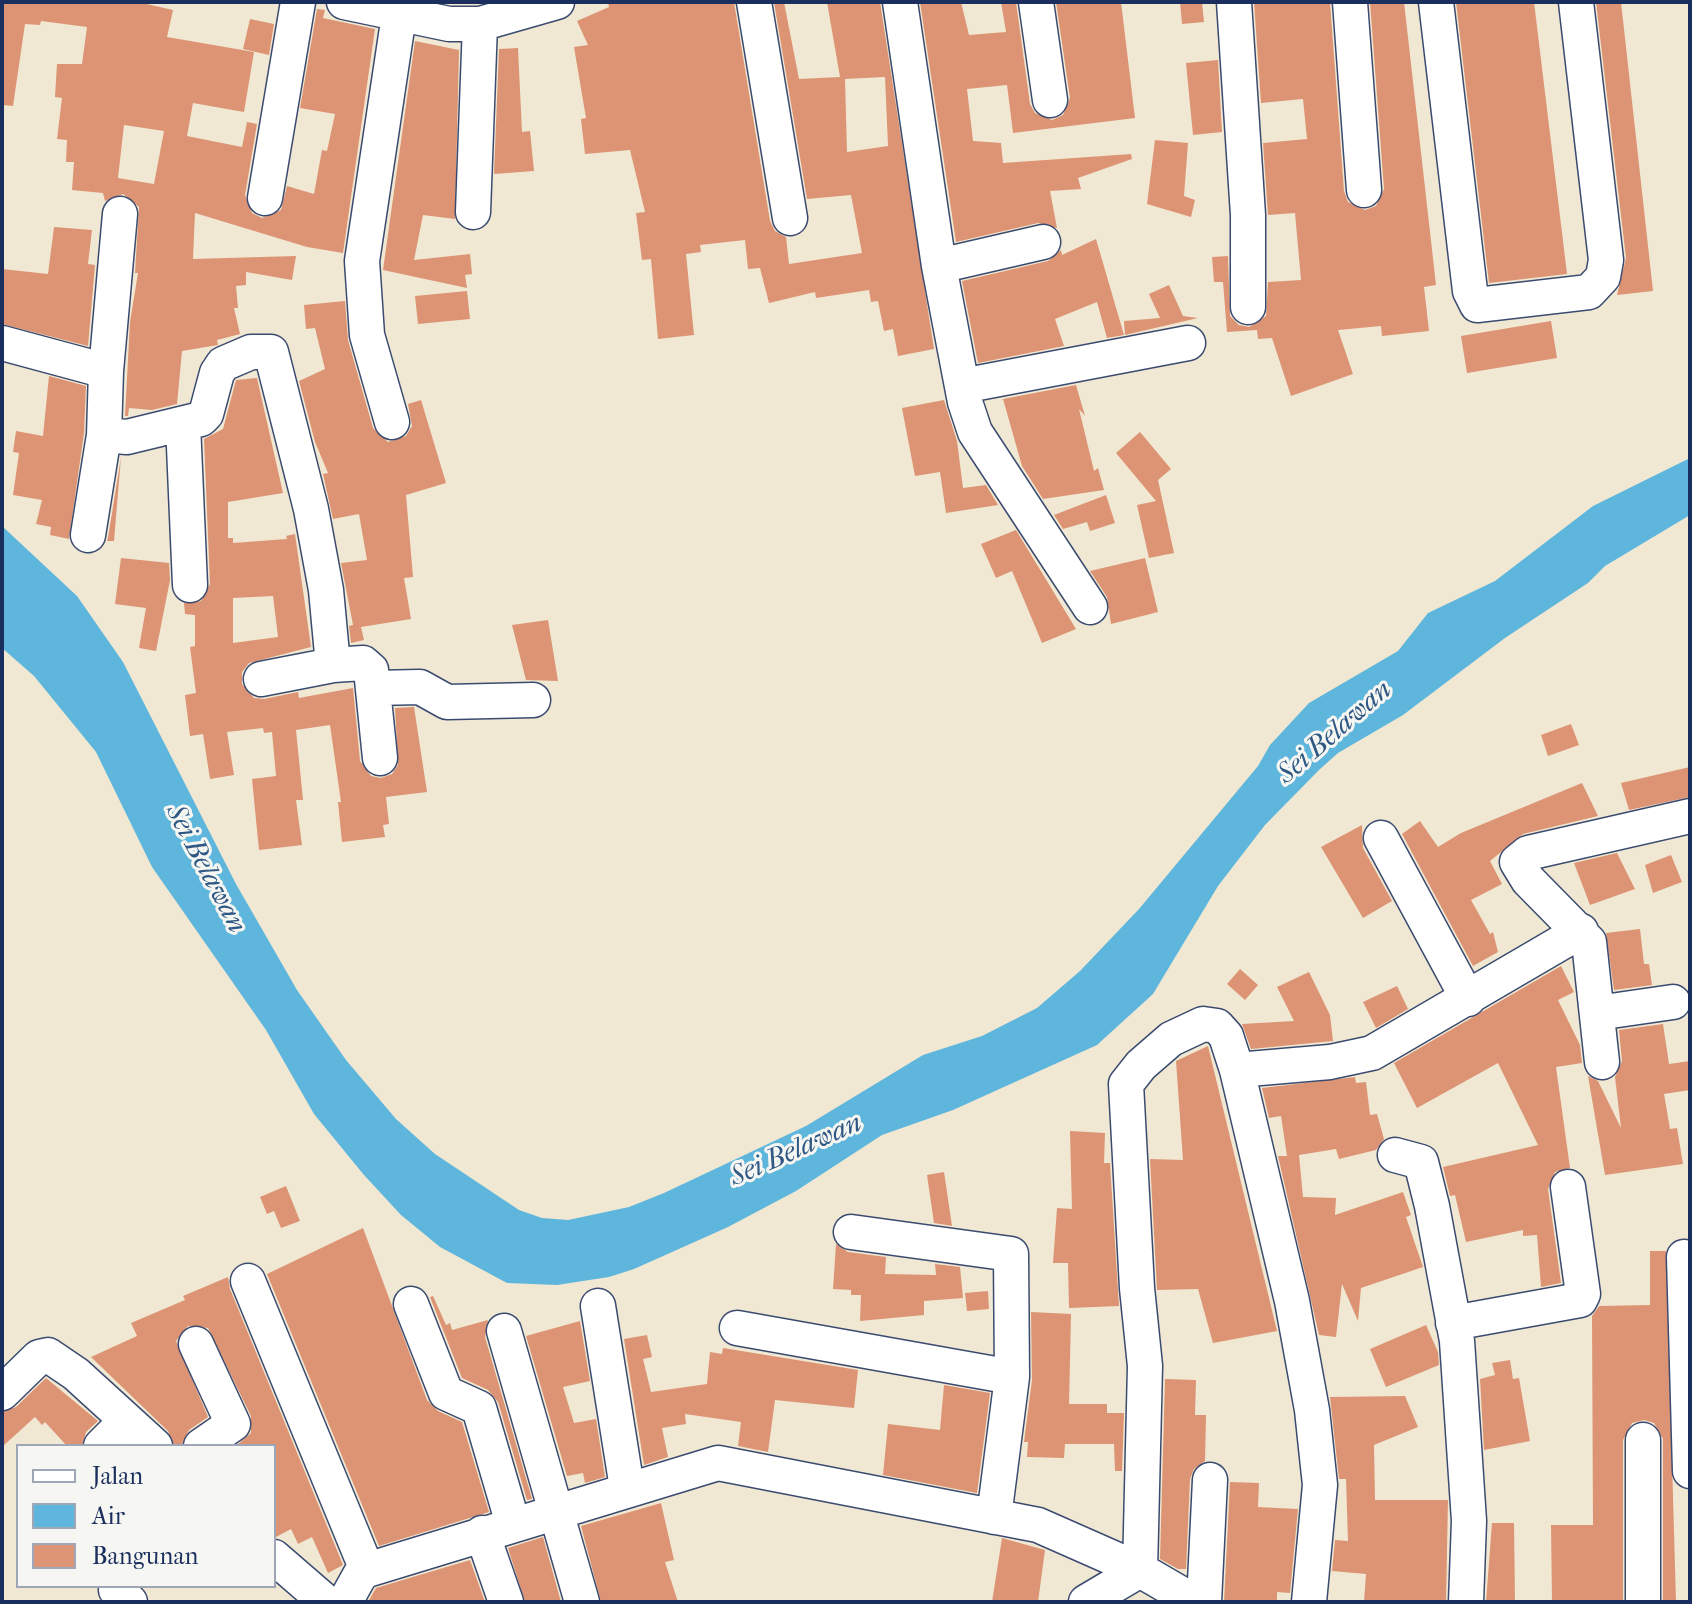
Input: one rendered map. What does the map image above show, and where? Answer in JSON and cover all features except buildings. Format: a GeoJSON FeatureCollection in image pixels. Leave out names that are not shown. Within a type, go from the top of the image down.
{"type":"FeatureCollection","features":[{"type":"Feature","properties":{"kind":"street"},"geometry":{"type":"LineString","coordinates":[[265,198],[298,2]]}},
{"type":"Feature","properties":{"kind":"street"},"geometry":{"type":"LineString","coordinates":[[344,2],[399,15],[457,17],[557,2]]}},
{"type":"Feature","properties":{"kind":"street"},"geometry":{"type":"LineString","coordinates":[[754,2],[790,218]]}},
{"type":"Feature","properties":{"kind":"street"},"geometry":{"type":"LineString","coordinates":[[900,2],[939,266],[962,386],[975,432],[1090,607]]}},
{"type":"Feature","properties":{"kind":"street"},"geometry":{"type":"LineString","coordinates":[[1036,2],[1050,100]]}},
{"type":"Feature","properties":{"kind":"street"},"geometry":{"type":"LineString","coordinates":[[1234,2],[1248,215],[1248,307]]}},
{"type":"Feature","properties":{"kind":"street"},"geometry":{"type":"LineString","coordinates":[[1350,2],[1364,190]]}},
{"type":"Feature","properties":{"kind":"street"},"geometry":{"type":"LineString","coordinates":[[1436,2],[1470,291],[1477,305],[1589,292],[1603,277],[1606,260],[1576,2]]}},
{"type":"Feature","properties":{"kind":"street"},"geometry":{"type":"LineString","coordinates":[[392,422],[367,335],[362,261],[399,15]]}},
{"type":"Feature","properties":{"kind":"street"},"geometry":{"type":"LineString","coordinates":[[457,17],[473,212]]}},
{"type":"Feature","properties":{"kind":"street"},"geometry":{"type":"LineString","coordinates":[[88,535],[104,435],[106,371],[120,214]]}},
{"type":"Feature","properties":{"kind":"street"},"geometry":{"type":"LineString","coordinates":[[939,266],[1043,242]]}},
{"type":"Feature","properties":{"kind":"street"},"geometry":{"type":"LineString","coordinates":[[2,343],[106,371]]}},
{"type":"Feature","properties":{"kind":"street"},"geometry":{"type":"LineString","coordinates":[[962,386],[1188,343]]}},
{"type":"Feature","properties":{"kind":"street"},"geometry":{"type":"LineString","coordinates":[[104,435],[127,437],[183,424],[206,414],[217,373],[223,364],[251,352],[271,352],[311,509],[326,590],[333,665]]}},
{"type":"Feature","properties":{"kind":"street"},"geometry":{"type":"LineString","coordinates":[[183,424],[190,585]]}},
{"type":"Feature","properties":{"kind":"street"},"geometry":{"type":"LineString","coordinates":[[261,679],[333,665],[368,666],[374,688],[380,758]]}},
{"type":"Feature","properties":{"kind":"street"},"geometry":{"type":"LineString","coordinates":[[374,688],[420,687],[447,702],[533,700]]}},
{"type":"Feature","properties":{"kind":"street"},"geometry":{"type":"LineString","coordinates":[[1602,1062],[1592,952],[1581,931],[1517,867],[1521,857],[1690,816]]}},
{"type":"Feature","properties":{"kind":"street"},"geometry":{"type":"LineString","coordinates":[[1381,838],[1468,999]]}},
{"type":"Feature","properties":{"kind":"street"},"geometry":{"type":"LineString","coordinates":[[1237,1070],[1330,1062],[1372,1053],[1581,931]]}},
{"type":"Feature","properties":{"kind":"street"},"geometry":{"type":"LineString","coordinates":[[1597,1013],[1673,1002]]}},
{"type":"Feature","properties":{"kind":"street"},"geometry":{"type":"LineString","coordinates":[[1140,1570],[1145,1366],[1137,1288],[1126,1084],[1141,1065],[1171,1039],[1203,1024],[1217,1026],[1226,1036],[1237,1070],[1292,1301],[1312,1410],[1320,1485],[1309,1602]]}},
{"type":"Feature","properties":{"kind":"street"},"geometry":{"type":"LineString","coordinates":[[1395,1155],[1421,1162],[1435,1220],[1453,1323],[1469,1521],[1466,1602]]}},
{"type":"Feature","properties":{"kind":"street"},"geometry":{"type":"LineString","coordinates":[[1453,1323],[1580,1300],[1583,1294],[1568,1187]]}},
{"type":"Feature","properties":{"kind":"street"},"geometry":{"type":"LineString","coordinates":[[851,1232],[1011,1254],[1012,1377],[994,1517]]}},
{"type":"Feature","properties":{"kind":"street"},"geometry":{"type":"LineString","coordinates":[[1684,1257],[1690,1471]]}},
{"type":"Feature","properties":{"kind":"street"},"geometry":{"type":"LineString","coordinates":[[248,1281],[367,1570]]}},
{"type":"Feature","properties":{"kind":"street"},"geometry":{"type":"LineString","coordinates":[[411,1304],[446,1393],[479,1408],[506,1602]]}},
{"type":"Feature","properties":{"kind":"street"},"geometry":{"type":"LineString","coordinates":[[598,1306],[627,1488]]}},
{"type":"Feature","properties":{"kind":"street"},"geometry":{"type":"LineString","coordinates":[[737,1328],[1012,1377]]}},
{"type":"Feature","properties":{"kind":"street"},"geometry":{"type":"LineString","coordinates":[[504,1331],[582,1602]]}},
{"type":"Feature","properties":{"kind":"street"},"geometry":{"type":"LineString","coordinates":[[196,1344],[233,1424],[204,1444]]}},
{"type":"Feature","properties":{"kind":"street"},"geometry":{"type":"LineString","coordinates":[[2,1393],[44,1354],[76,1374],[152,1444]]}},
{"type":"Feature","properties":{"kind":"street"},"geometry":{"type":"LineString","coordinates":[[103,1444],[125,1422]]}},
{"type":"Feature","properties":{"kind":"street"},"geometry":{"type":"LineString","coordinates":[[1643,1440],[1643,1602]]}},
{"type":"Feature","properties":{"kind":"street"},"geometry":{"type":"LineString","coordinates":[[345,1602],[360,1575],[367,1570],[627,1488],[718,1463],[1038,1525],[1140,1570],[1195,1602]]}},
{"type":"Feature","properties":{"kind":"street"},"geometry":{"type":"LineString","coordinates":[[1204,1602],[1210,1480]]}},
{"type":"Feature","properties":{"kind":"street"},"geometry":{"type":"LineString","coordinates":[[276,1559],[326,1602]]}},
{"type":"Feature","properties":{"kind":"street"},"geometry":{"type":"LineString","coordinates":[[1086,1602],[1140,1570]]}},
{"type":"Feature","properties":{"kind":"water","name":"Sei Belawan"},"geometry":{"type":"Polygon","coordinates":[[[1690,458],[1690,515],[1605,566],[1588,583],[1505,638],[1403,715],[1338,753],[1265,825],[1218,886],[1153,994],[1097,1045],[953,1110],[882,1135],[796,1191],[728,1227],[634,1269],[609,1277],[557,1285],[507,1283],[440,1247],[401,1215],[364,1175],[314,1114],[266,1030],[152,867],[96,752],[34,676],[2,648],[2,526],[77,596],[123,662],[236,884],[297,990],[346,1060],[396,1119],[435,1154],[519,1210],[542,1218],[568,1220],[629,1207],[664,1193],[806,1126],[923,1055],[982,1036],[1037,1008],[1080,971],[1139,909],[1258,766],[1270,745],[1309,703],[1398,651],[1428,613],[1495,581],[1593,506],[1690,458]]]}}]}
